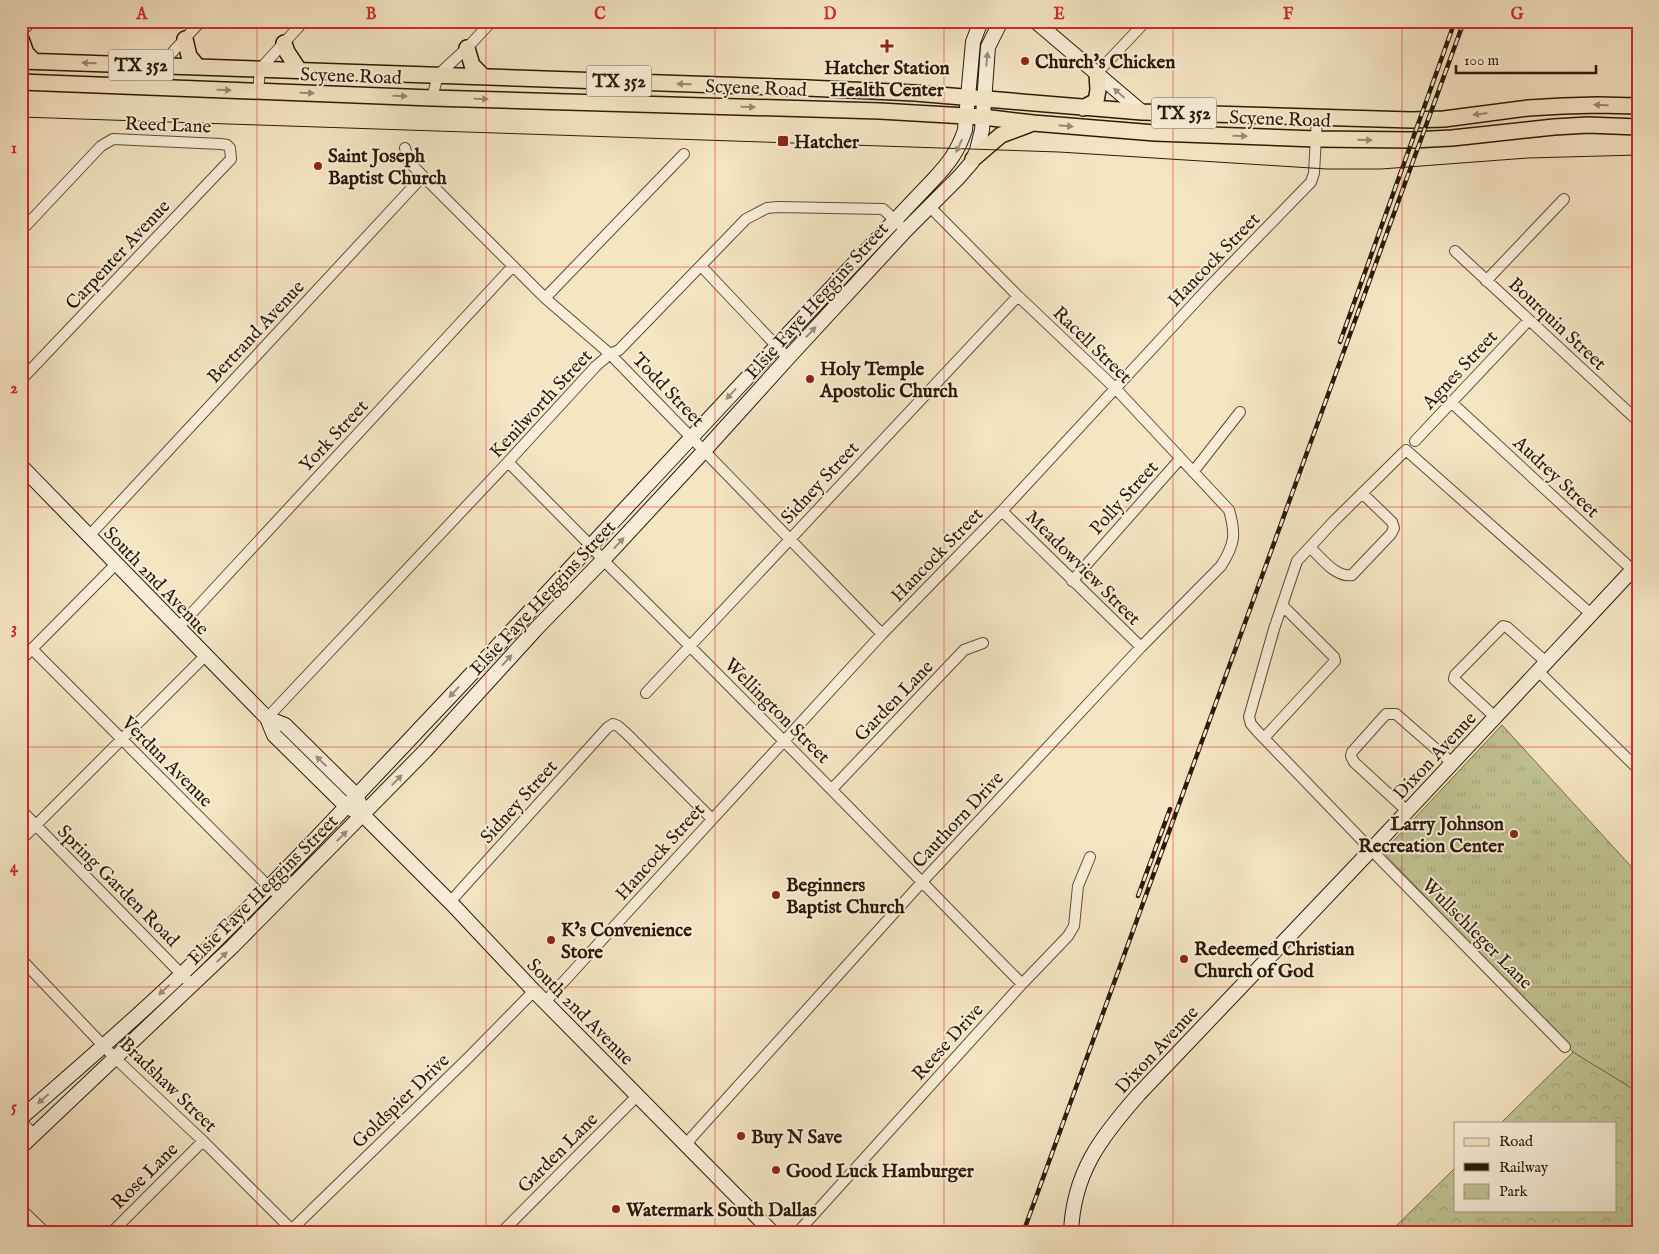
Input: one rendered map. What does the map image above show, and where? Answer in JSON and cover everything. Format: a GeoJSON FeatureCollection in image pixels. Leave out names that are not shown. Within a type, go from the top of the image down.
{"type":"FeatureCollection","features":[{"type":"Feature","properties":{"kind":"main road","name":"Elsie Faye Heggins Street"},"geometry":{"type":"LineString","coordinates":[[21,1120],[182,974],[269,886],[410,739],[934,179],[953,156],[961,142],[966,116],[973,42],[981,21]]}},
{"type":"Feature","properties":{"kind":"main road","name":"Elsie Faye Heggins Street"},"geometry":{"type":"LineString","coordinates":[[21,1147],[192,985],[425,751],[906,230],[959,177],[973,159],[980,143],[988,47],[1001,21]]}},
{"type":"Feature","properties":{"kind":"main road"},"geometry":{"type":"LineString","coordinates":[[1035,21],[1142,112]]}},
{"type":"Feature","properties":{"kind":"main road"},"geometry":{"type":"LineString","coordinates":[[21,38],[28,61]]}},
{"type":"Feature","properties":{"kind":"main road"},"geometry":{"type":"LineString","coordinates":[[185,39],[189,56],[198,67]]}},
{"type":"Feature","properties":{"kind":"main road"},"geometry":{"type":"LineString","coordinates":[[284,43],[287,52],[299,70]]}},
{"type":"Feature","properties":{"kind":"main road"},"geometry":{"type":"LineString","coordinates":[[467,48],[472,65],[484,77]]}},
{"type":"Feature","properties":{"kind":"main road","name":"Scyene Road"},"geometry":{"type":"LineString","coordinates":[[28,61],[914,93],[1142,112],[1317,118],[1419,120],[1444,119],[1528,108],[1598,105],[1638,106]]}},
{"type":"Feature","properties":{"kind":"main road"},"geometry":{"type":"LineString","coordinates":[[1083,108],[1096,101],[1098,90],[1097,73]]}},
{"type":"Feature","properties":{"kind":"main road","name":"Scyene Road"},"geometry":{"type":"LineString","coordinates":[[21,82],[432,98],[870,110],[983,117],[1155,133],[1316,139],[1404,141],[1554,127],[1588,125],[1638,127]]}},
{"type":"Feature","properties":{"kind":"main road"},"geometry":{"type":"LineString","coordinates":[[700,106],[724,98],[730,93],[733,85]]}},
{"type":"Feature","properties":{"kind":"main road"},"geometry":{"type":"LineString","coordinates":[[973,159],[1001,134],[1033,123]]}},
{"type":"Feature","properties":{"kind":"main road","name":"South 2nd Avenue"},"geometry":{"type":"LineString","coordinates":[[21,466],[267,718],[274,735],[346,806],[363,815],[773,1233]]}},
{"type":"Feature","properties":{"kind":"main road","name":"Dixon Avenue"},"geometry":{"type":"LineString","coordinates":[[1071,1233],[1071,1217],[1077,1189],[1086,1167],[1099,1143],[1138,1094],[1408,811],[1591,614],[1636,570]]}},
{"type":"Feature","properties":{"kind":"main road","name":"South 2nd Avenue"},"geometry":{"type":"LineString","coordinates":[[267,718],[285,725],[356,795],[363,815]]}},
{"type":"Feature","properties":{"kind":"main road"},"geometry":{"type":"LineString","coordinates":[[410,739],[425,751]]}},
{"type":"Feature","properties":{"kind":"street"},"geometry":{"type":"LineString","coordinates":[[21,32],[32,21]]}},
{"type":"Feature","properties":{"kind":"street"},"geometry":{"type":"LineString","coordinates":[[163,65],[168,56],[201,21]]}},
{"type":"Feature","properties":{"kind":"street"},"geometry":{"type":"LineString","coordinates":[[258,92],[260,69],[304,21]]}},
{"type":"Feature","properties":{"kind":"street"},"geometry":{"type":"LineString","coordinates":[[432,98],[438,75],[492,21]]}},
{"type":"Feature","properties":{"kind":"street"},"geometry":{"type":"LineString","coordinates":[[1097,73],[1146,21]]}},
{"type":"Feature","properties":{"kind":"street","name":"Hancock Street"},"geometry":{"type":"LineString","coordinates":[[545,1002],[882,634],[1002,511],[1210,286],[1311,182],[1314,173],[1317,118]]}},
{"type":"Feature","properties":{"kind":"street","name":"Reed Lane"},"geometry":{"type":"LineString","coordinates":[[21,232],[101,146],[112,139],[221,144],[227,145],[230,148]]}},
{"type":"Feature","properties":{"kind":"street","name":"Carpenter Avenue"},"geometry":{"type":"LineString","coordinates":[[21,380],[231,159],[230,148]]}},
{"type":"Feature","properties":{"kind":"street"},"geometry":{"type":"LineString","coordinates":[[405,148],[409,162],[423,176]]}},
{"type":"Feature","properties":{"kind":"street"},"geometry":{"type":"LineString","coordinates":[[545,298],[684,154]]}},
{"type":"Feature","properties":{"kind":"street","name":"Todd Street"},"geometry":{"type":"LineString","coordinates":[[423,176],[545,298],[610,354],[882,634]]}},
{"type":"Feature","properties":{"kind":"street","name":"Bertrand Avenue"},"geometry":{"type":"LineString","coordinates":[[89,536],[423,176]]}},
{"type":"Feature","properties":{"kind":"street"},"geometry":{"type":"LineString","coordinates":[[1486,280],[1564,198]]}},
{"type":"Feature","properties":{"kind":"street","name":"Kenilworth Street"},"geometry":{"type":"LineString","coordinates":[[267,718],[596,366],[610,354],[619,350],[746,219],[767,208],[778,207],[883,209],[906,230]]}},
{"type":"Feature","properties":{"kind":"street","name":"Racell Street"},"geometry":{"type":"LineString","coordinates":[[930,207],[1018,296],[1116,389],[1229,510]]}},
{"type":"Feature","properties":{"kind":"street","name":"Bourquin Street"},"geometry":{"type":"LineString","coordinates":[[1455,251],[1638,421]]}},
{"type":"Feature","properties":{"kind":"street","name":"York Street"},"geometry":{"type":"LineString","coordinates":[[178,628],[513,266]]}},
{"type":"Feature","properties":{"kind":"street"},"geometry":{"type":"LineString","coordinates":[[701,266],[788,358]]}},
{"type":"Feature","properties":{"kind":"street","name":"Sidney Street"},"geometry":{"type":"LineString","coordinates":[[646,693],[1018,296]]}},
{"type":"Feature","properties":{"kind":"street","name":"Agnes Street"},"geometry":{"type":"LineString","coordinates":[[1415,441],[1529,320]]}},
{"type":"Feature","properties":{"kind":"street","name":"Audrey Street"},"geometry":{"type":"LineString","coordinates":[[1452,403],[1636,570]]}},
{"type":"Feature","properties":{"kind":"street"},"geometry":{"type":"LineString","coordinates":[[1193,472],[1240,412]]}},
{"type":"Feature","properties":{"kind":"street"},"geometry":{"type":"LineString","coordinates":[[1310,547],[1339,574],[1352,575],[1392,534],[1394,528],[1392,522],[1362,493],[1406,450],[1591,614]]}},
{"type":"Feature","properties":{"kind":"street","name":"Polly Street"},"geometry":{"type":"LineString","coordinates":[[1072,581],[1180,459]]}},
{"type":"Feature","properties":{"kind":"street","name":"Wellington Street"},"geometry":{"type":"LineString","coordinates":[[508,462],[1022,984]]}},
{"type":"Feature","properties":{"kind":"street","name":"Wullschleger Lane"},"geometry":{"type":"LineString","coordinates":[[1362,493],[1297,562],[1250,710],[1251,724],[1371,850],[1565,1047]]}},
{"type":"Feature","properties":{"kind":"street","name":"Cauthorn Drive"},"geometry":{"type":"LineString","coordinates":[[686,1146],[692,1137],[922,882],[1141,647],[1221,566],[1228,555],[1233,540],[1234,526],[1229,510]]}},
{"type":"Feature","properties":{"kind":"street","name":"Meadowview Street"},"geometry":{"type":"LineString","coordinates":[[1002,511],[1141,647]]}},
{"type":"Feature","properties":{"kind":"street"},"geometry":{"type":"LineString","coordinates":[[21,660],[116,564]]}},
{"type":"Feature","properties":{"kind":"street"},"geometry":{"type":"LineString","coordinates":[[1264,738],[1335,661],[1334,657],[1282,606]]}},
{"type":"Feature","properties":{"kind":"street"},"geometry":{"type":"LineString","coordinates":[[1495,717],[1454,679],[1455,675],[1503,626],[1507,627],[1638,769]]}},
{"type":"Feature","properties":{"kind":"street","name":"Garden Lane"},"geometry":{"type":"LineString","coordinates":[[832,789],[964,650],[983,643]]}},
{"type":"Feature","properties":{"kind":"street","name":"Verdun Avenue"},"geometry":{"type":"LineString","coordinates":[[32,649],[280,898]]}},
{"type":"Feature","properties":{"kind":"street"},"geometry":{"type":"LineString","coordinates":[[21,840],[205,656]]}},
{"type":"Feature","properties":{"kind":"street"},"geometry":{"type":"LineString","coordinates":[[1408,811],[1354,762],[1351,756],[1352,752],[1386,714],[1396,714],[1452,763]]}},
{"type":"Feature","properties":{"kind":"street","name":"Sidney Street"},"geometry":{"type":"LineString","coordinates":[[450,902],[607,728],[613,724],[627,734],[712,819]]}},
{"type":"Feature","properties":{"kind":"street","name":"Spring Garden Road"},"geometry":{"type":"LineString","coordinates":[[21,810],[192,985]]}},
{"type":"Feature","properties":{"kind":"street","name":"Reese Drive"},"geometry":{"type":"LineString","coordinates":[[797,1233],[1022,984],[1068,936],[1074,926],[1078,886],[1090,857]]}},
{"type":"Feature","properties":{"kind":"street","name":"Bradshaw Street"},"geometry":{"type":"LineString","coordinates":[[21,959],[115,1058],[203,1141],[292,1232]]}},
{"type":"Feature","properties":{"kind":"street","name":"Goldspier Drive"},"geometry":{"type":"LineString","coordinates":[[292,1232],[534,991]]}},
{"type":"Feature","properties":{"kind":"street","name":"Garden Lane"},"geometry":{"type":"LineString","coordinates":[[501,1233],[638,1095]]}},
{"type":"Feature","properties":{"kind":"street"},"geometry":{"type":"LineString","coordinates":[[21,1120],[34,1135]]}},
{"type":"Feature","properties":{"kind":"street","name":"Rose Lane"},"geometry":{"type":"LineString","coordinates":[[111,1233],[203,1141]]}},
{"type":"Feature","properties":{"kind":"street"},"geometry":{"type":"LineString","coordinates":[[21,1209],[46,1233]]}},
{"type":"Feature","properties":{"kind":"green space"},"geometry":{"type":"Polygon","coordinates":[[[1502,725],[1638,874],[1638,1092],[1573,1052],[1383,852],[1502,725]]]}},
{"type":"Feature","properties":{"kind":"green space"},"geometry":{"type":"Polygon","coordinates":[[[1573,1052],[1638,1092],[1638,1233],[1389,1233],[1454,1169],[1454,1212],[1616,1212],[1616,1122],[1502,1122],[1573,1052]]]}},
{"type":"Feature","properties":{"kind":"tram line"},"geometry":{"type":"LineString","coordinates":[[21,117],[1059,152],[1327,169],[1381,169],[1528,158],[1638,155]]}},
{"type":"Feature","properties":{"kind":"railway"},"geometry":{"type":"LineString","coordinates":[[1340,342],[1455,21]]}},
{"type":"Feature","properties":{"kind":"railway"},"geometry":{"type":"LineString","coordinates":[[1023,1233],[1464,21]]}},
{"type":"Feature","properties":{"kind":"railway"},"geometry":{"type":"LineString","coordinates":[[1138,896],[1170,809]]}},
{"type":"Feature","properties":{"kind":"place","name":"Hatcher Station Health Center"},"geometry":{"type":"Point","coordinates":[887,46]}},
{"type":"Feature","properties":{"kind":"place","name":"Church's Chicken"},"geometry":{"type":"Point","coordinates":[1025,61]}},
{"type":"Feature","properties":{"kind":"place","name":"Hatcher"},"geometry":{"type":"Point","coordinates":[783,141]}},
{"type":"Feature","properties":{"kind":"place","name":"Saint Joseph Baptist Church"},"geometry":{"type":"Point","coordinates":[318,166]}},
{"type":"Feature","properties":{"kind":"place","name":"Holy Temple Apostolic Church"},"geometry":{"type":"Point","coordinates":[810,379]}},
{"type":"Feature","properties":{"kind":"place","name":"Larry Johnson Recreation Center"},"geometry":{"type":"Point","coordinates":[1514,834]}},
{"type":"Feature","properties":{"kind":"place","name":"Beginners Baptist Church"},"geometry":{"type":"Point","coordinates":[776,895]}},
{"type":"Feature","properties":{"kind":"place","name":"K's Convenience Store"},"geometry":{"type":"Point","coordinates":[551,940]}},
{"type":"Feature","properties":{"kind":"place","name":"Redeemed Christian Church of God"},"geometry":{"type":"Point","coordinates":[1184,959]}},
{"type":"Feature","properties":{"kind":"place","name":"Buy N Save"},"geometry":{"type":"Point","coordinates":[741,1136]}},
{"type":"Feature","properties":{"kind":"place","name":"Good Luck Hamburger"},"geometry":{"type":"Point","coordinates":[776,1170]}},
{"type":"Feature","properties":{"kind":"place","name":"Watermark South Dallas"},"geometry":{"type":"Point","coordinates":[616,1209]}}]}
